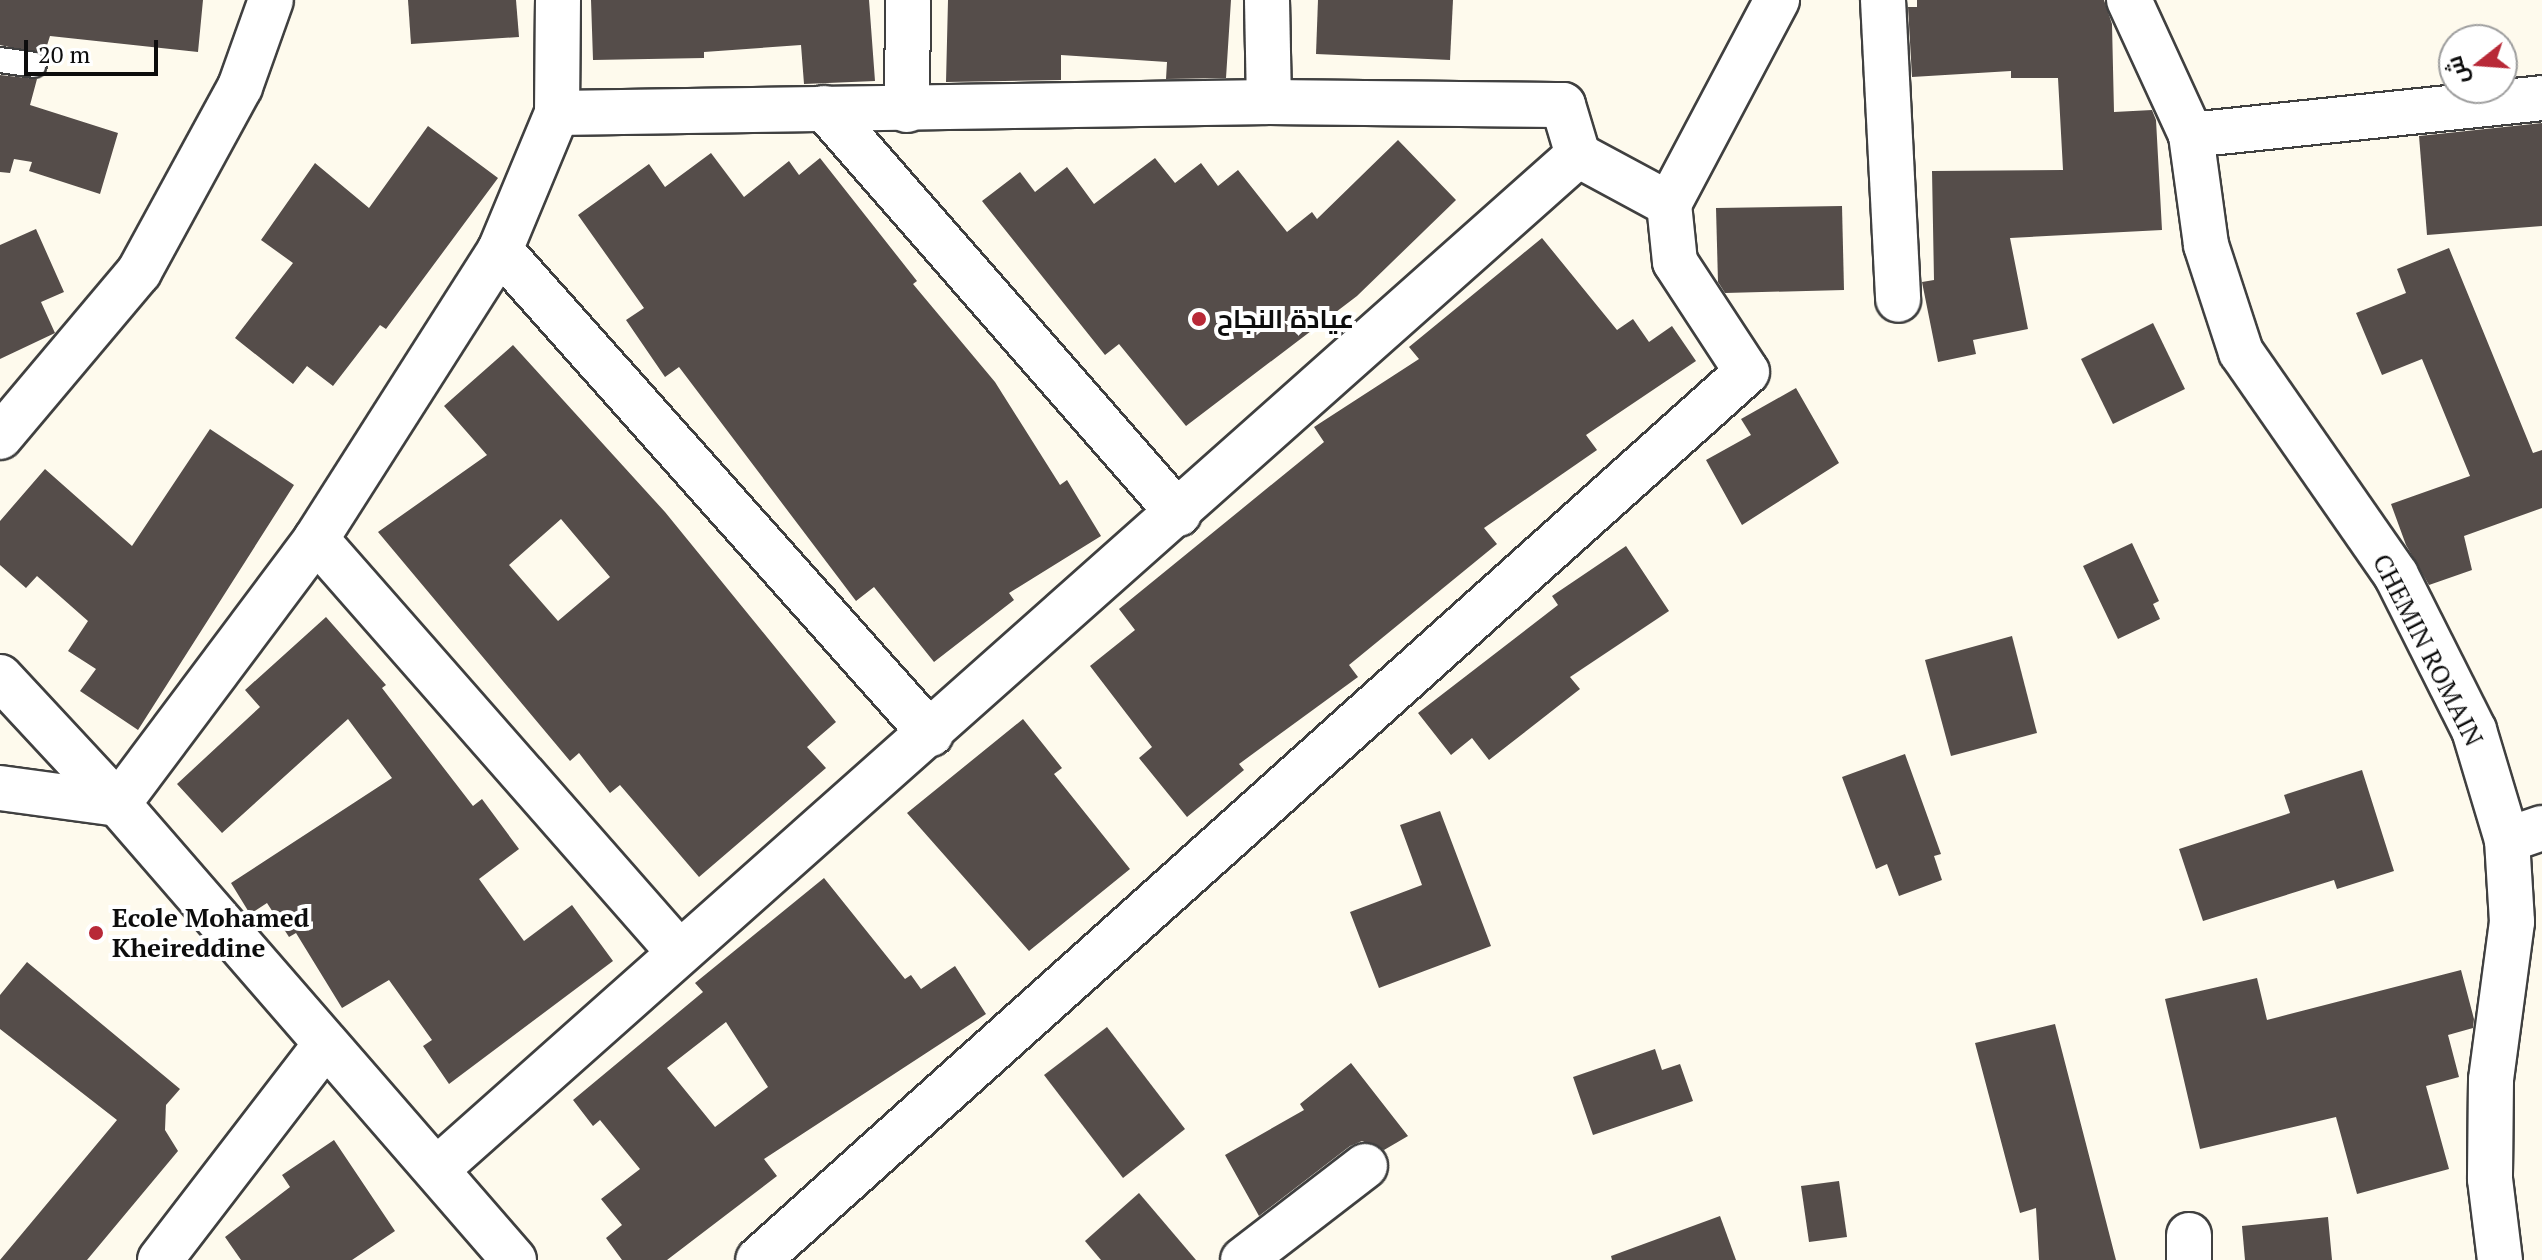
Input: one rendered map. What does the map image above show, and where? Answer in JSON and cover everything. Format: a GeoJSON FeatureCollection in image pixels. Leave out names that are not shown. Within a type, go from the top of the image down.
{"type":"FeatureCollection","features":[{"type":"Feature","properties":{"kind":"street"},"geometry":{"type":"LineString","coordinates":[[0,437],[139,272],[240,87],[271,0]]}},
{"type":"Feature","properties":{"kind":"street"},"geometry":{"type":"LineString","coordinates":[[118,804],[316,539],[500,250],[557,113],[558,0]]}},
{"type":"Feature","properties":{"kind":"street"},"geometry":{"type":"LineString","coordinates":[[907,110],[908,0]]}},
{"type":"Feature","properties":{"kind":"street"},"geometry":{"type":"LineString","coordinates":[[1267,0],[1269,102]]}},
{"type":"Feature","properties":{"kind":"street"},"geometry":{"type":"LineString","coordinates":[[758,1260],[1747,372],[1675,262],[1669,204],[1777,0]]}},
{"type":"Feature","properties":{"kind":"street"},"geometry":{"type":"LineString","coordinates":[[1883,0],[1898,300]]}},
{"type":"Feature","properties":{"kind":"street","name":"CHEMIN ROMAIN"},"geometry":{"type":"LineString","coordinates":[[2129,0],[2191,135],[2206,245],[2241,352],[2396,575],[2524,834],[2491,1080],[2490,1179],[2500,1260]]}},
{"type":"Feature","properties":{"kind":"street"},"geometry":{"type":"LineString","coordinates":[[2191,135],[2542,98]]}},
{"type":"Feature","properties":{"kind":"street"},"geometry":{"type":"LineString","coordinates":[[557,113],[824,108],[907,110],[1269,102],[1563,105],[1578,155],[1669,204]]}},
{"type":"Feature","properties":{"kind":"street"},"geometry":{"type":"LineString","coordinates":[[824,108],[1179,514]]}},
{"type":"Feature","properties":{"kind":"street"},"geometry":{"type":"LineString","coordinates":[[437,1169],[678,951],[931,734],[1179,514],[1578,155]]}},
{"type":"Feature","properties":{"kind":"street"},"geometry":{"type":"LineString","coordinates":[[500,250],[931,734]]}},
{"type":"Feature","properties":{"kind":"street"},"geometry":{"type":"LineString","coordinates":[[316,539],[678,951]]}},
{"type":"Feature","properties":{"kind":"street"},"geometry":{"type":"LineString","coordinates":[[0,677],[118,804],[324,1046],[437,1169],[514,1260]]}},
{"type":"Feature","properties":{"kind":"street"},"geometry":{"type":"LineString","coordinates":[[0,788],[118,804]]}},
{"type":"Feature","properties":{"kind":"street"},"geometry":{"type":"LineString","coordinates":[[160,1260],[324,1046]]}},
{"type":"Feature","properties":{"kind":"street"},"geometry":{"type":"LineString","coordinates":[[1243,1260],[1365,1166]]}},
{"type":"Feature","properties":{"kind":"lane"},"geometry":{"type":"LineString","coordinates":[[0,60],[34,65]]}},
{"type":"Feature","properties":{"kind":"building"},"geometry":{"type":"Polygon","coordinates":[[[0,0],[203,0],[198,52],[50,36],[44,55],[0,45],[0,0]]]}},
{"type":"Feature","properties":{"kind":"building"},"geometry":{"type":"Polygon","coordinates":[[[408,0],[516,0],[519,37],[411,44],[408,0]]]}},
{"type":"Feature","properties":{"kind":"building"},"geometry":{"type":"Polygon","coordinates":[[[591,0],[869,0],[875,81],[804,84],[801,45],[704,52],[704,58],[593,60],[591,0]]]}},
{"type":"Feature","properties":{"kind":"building"},"geometry":{"type":"Polygon","coordinates":[[[948,0],[1231,0],[1226,78],[1166,79],[1167,62],[1061,55],[1061,80],[946,82],[948,0]]]}},
{"type":"Feature","properties":{"kind":"building"},"geometry":{"type":"Polygon","coordinates":[[[1318,0],[1453,0],[1450,60],[1316,54],[1318,0]]]}},
{"type":"Feature","properties":{"kind":"building"},"geometry":{"type":"Polygon","coordinates":[[[1917,0],[2104,0],[2112,24],[2114,112],[2152,110],[2156,120],[2162,230],[2010,238],[2028,329],[1973,340],[1976,354],[1938,362],[1922,282],[1934,280],[1932,171],[2063,170],[2058,78],[2011,78],[2011,71],[1912,77],[1908,7],[1917,7],[1917,0]]]}},
{"type":"Feature","properties":{"kind":"building"},"geometry":{"type":"Polygon","coordinates":[[[0,75],[37,79],[30,105],[118,133],[100,194],[29,171],[32,162],[14,159],[10,173],[0,172],[0,75]]]}},
{"type":"Feature","properties":{"kind":"building"},"geometry":{"type":"Polygon","coordinates":[[[2542,123],[2542,226],[2427,235],[2419,136],[2542,123]]]}},
{"type":"Feature","properties":{"kind":"building"},"geometry":{"type":"Polygon","coordinates":[[[428,126],[498,178],[386,329],[380,325],[333,386],[307,366],[293,384],[235,338],[293,263],[261,240],[315,163],[369,208],[428,126]]]}},
{"type":"Feature","properties":{"kind":"building"},"geometry":{"type":"Polygon","coordinates":[[[1398,140],[1456,200],[1357,296],[1186,426],[1119,344],[1105,355],[982,201],[1020,172],[1035,192],[1067,167],[1094,204],[1155,158],[1175,183],[1201,163],[1218,186],[1238,170],[1287,232],[1312,212],[1317,219],[1398,140]]]}},
{"type":"Feature","properties":{"kind":"building"},"geometry":{"type":"Polygon","coordinates":[[[711,153],[744,197],[789,161],[799,175],[820,158],[917,281],[913,284],[995,382],[1060,485],[1067,480],[1101,536],[1009,593],[1014,600],[934,662],[874,587],[856,601],[679,367],[665,377],[626,320],[644,308],[578,215],[649,164],[665,187],[711,153]]]}},
{"type":"Feature","properties":{"kind":"building"},"geometry":{"type":"Polygon","coordinates":[[[1842,206],[1844,290],[1725,293],[1718,282],[1716,208],[1842,206]]]}},
{"type":"Feature","properties":{"kind":"building"},"geometry":{"type":"Polygon","coordinates":[[[36,229],[64,292],[41,302],[55,333],[0,359],[0,245],[36,229]]]}},
{"type":"Feature","properties":{"kind":"building"},"geometry":{"type":"Polygon","coordinates":[[[1542,238],[1617,330],[1633,319],[1649,342],[1672,326],[1696,361],[1586,435],[1597,450],[1484,528],[1497,544],[1349,665],[1358,677],[1239,764],[1244,770],[1187,817],[1139,758],[1152,747],[1090,666],[1135,630],[1119,609],[1324,442],[1314,427],[1419,359],[1409,347],[1542,238]]]}},
{"type":"Feature","properties":{"kind":"building"},"geometry":{"type":"Polygon","coordinates":[[[2449,248],[2533,453],[2542,450],[2542,508],[2464,536],[2472,570],[2429,585],[2406,545],[2391,504],[2470,476],[2422,359],[2382,375],[2356,313],[2406,293],[2397,269],[2449,248]]]}},
{"type":"Feature","properties":{"kind":"building"},"geometry":{"type":"Polygon","coordinates":[[[2153,323],[2185,389],[2113,424],[2081,359],[2153,323]]]}},
{"type":"Feature","properties":{"kind":"building"},"geometry":{"type":"Polygon","coordinates":[[[513,345],[665,512],[836,722],[807,747],[826,768],[699,877],[620,785],[610,793],[579,753],[570,761],[378,532],[487,455],[444,406],[513,345]],[[561,519],[509,565],[558,621],[610,577],[561,519]]]}},
{"type":"Feature","properties":{"kind":"building"},"geometry":{"type":"Polygon","coordinates":[[[1796,388],[1839,463],[1742,525],[1706,460],[1751,435],[1741,419],[1796,388]]]}},
{"type":"Feature","properties":{"kind":"building"},"geometry":{"type":"Polygon","coordinates":[[[210,429],[294,485],[138,730],[80,691],[96,669],[68,651],[88,621],[37,576],[26,588],[0,565],[0,521],[45,469],[132,546],[210,429]]]}},
{"type":"Feature","properties":{"kind":"building"},"geometry":{"type":"Polygon","coordinates":[[[2132,543],[2159,601],[2153,604],[2160,619],[2118,639],[2083,566],[2132,543]]]}},
{"type":"Feature","properties":{"kind":"building"},"geometry":{"type":"Polygon","coordinates":[[[1626,546],[1669,611],[1570,677],[1580,689],[1489,760],[1472,738],[1451,755],[1418,713],[1558,605],[1552,596],[1626,546]]]}},
{"type":"Feature","properties":{"kind":"building"},"geometry":{"type":"Polygon","coordinates":[[[326,617],[386,685],[382,688],[473,806],[482,799],[519,849],[479,879],[524,941],[572,905],[613,961],[449,1084],[423,1046],[432,1040],[389,980],[342,1008],[296,933],[289,937],[267,903],[250,914],[231,883],[392,778],[348,719],[222,833],[177,784],[260,707],[245,690],[326,617]]]}},
{"type":"Feature","properties":{"kind":"building"},"geometry":{"type":"Polygon","coordinates":[[[2012,636],[2037,733],[1951,756],[1925,660],[2012,636]]]}},
{"type":"Feature","properties":{"kind":"building"},"geometry":{"type":"Polygon","coordinates":[[[1023,719],[1062,768],[1054,774],[1130,869],[1029,951],[907,813],[1023,719]]]}},
{"type":"Feature","properties":{"kind":"building"},"geometry":{"type":"Polygon","coordinates":[[[1905,754],[1941,854],[1934,856],[1942,880],[1899,896],[1887,864],[1876,869],[1842,777],[1905,754]]]}},
{"type":"Feature","properties":{"kind":"building"},"geometry":{"type":"Polygon","coordinates":[[[2362,770],[2394,871],[2337,889],[2334,880],[2203,921],[2179,849],[2290,813],[2284,795],[2362,770]]]}},
{"type":"Feature","properties":{"kind":"building"},"geometry":{"type":"Polygon","coordinates":[[[1440,811],[1491,946],[1379,988],[1350,912],[1422,885],[1400,825],[1440,811]]]}},
{"type":"Feature","properties":{"kind":"building"},"geometry":{"type":"Polygon","coordinates":[[[824,878],[905,979],[911,975],[921,989],[955,966],[986,1014],[764,1159],[777,1176],[667,1260],[622,1260],[606,1238],[622,1225],[601,1199],[640,1169],[600,1120],[593,1126],[573,1100],[703,992],[695,983],[824,878]],[[726,1022],[667,1068],[715,1127],[768,1087],[726,1022]]]}},
{"type":"Feature","properties":{"kind":"building"},"geometry":{"type":"Polygon","coordinates":[[[27,962],[180,1089],[166,1105],[165,1130],[178,1151],[87,1260],[0,1260],[117,1120],[0,1029],[0,995],[27,962]]]}},
{"type":"Feature","properties":{"kind":"building"},"geometry":{"type":"Polygon","coordinates":[[[2461,970],[2474,1019],[2473,1028],[2448,1035],[2459,1077],[2426,1086],[2449,1169],[2357,1194],[2336,1117],[2200,1149],[2165,999],[2257,978],[2267,1020],[2461,970]]]}},
{"type":"Feature","properties":{"kind":"building"},"geometry":{"type":"Polygon","coordinates":[[[2055,1024],[2116,1260],[2039,1260],[2036,1208],[2020,1213],[1975,1043],[2055,1024]]]}},
{"type":"Feature","properties":{"kind":"building"},"geometry":{"type":"Polygon","coordinates":[[[1107,1027],[1185,1129],[1123,1178],[1044,1075],[1107,1027]]]}},
{"type":"Feature","properties":{"kind":"building"},"geometry":{"type":"Polygon","coordinates":[[[1655,1049],[1662,1070],[1680,1064],[1693,1101],[1593,1135],[1573,1077],[1655,1049]]]}},
{"type":"Feature","properties":{"kind":"building"},"geometry":{"type":"Polygon","coordinates":[[[1351,1063],[1408,1136],[1384,1150],[1362,1141],[1350,1146],[1259,1216],[1225,1155],[1304,1110],[1300,1104],[1351,1063]]]}},
{"type":"Feature","properties":{"kind":"building"},"geometry":{"type":"Polygon","coordinates":[[[334,1140],[395,1231],[352,1260],[241,1260],[225,1237],[290,1187],[282,1175],[334,1140]]]}},
{"type":"Feature","properties":{"kind":"building"},"geometry":{"type":"Polygon","coordinates":[[[1839,1181],[1847,1237],[1809,1242],[1801,1186],[1839,1181]]]}},
{"type":"Feature","properties":{"kind":"building"},"geometry":{"type":"Polygon","coordinates":[[[1139,1193],[1196,1260],[1101,1260],[1085,1241],[1139,1193]]]}},
{"type":"Feature","properties":{"kind":"building"},"geometry":{"type":"Polygon","coordinates":[[[1720,1216],[1736,1260],[1612,1260],[1611,1256],[1720,1216]]]}},
{"type":"Feature","properties":{"kind":"building"},"geometry":{"type":"Polygon","coordinates":[[[2328,1217],[2332,1260],[2245,1260],[2242,1226],[2328,1217]]]}},
{"type":"Feature","properties":{"kind":"place","name":"عيادة النجاح"},"geometry":{"type":"Point","coordinates":[1199,319]}},
{"type":"Feature","properties":{"kind":"place","name":"Ecole Mohamed Kheireddine"},"geometry":{"type":"Point","coordinates":[96,933]}}]}
